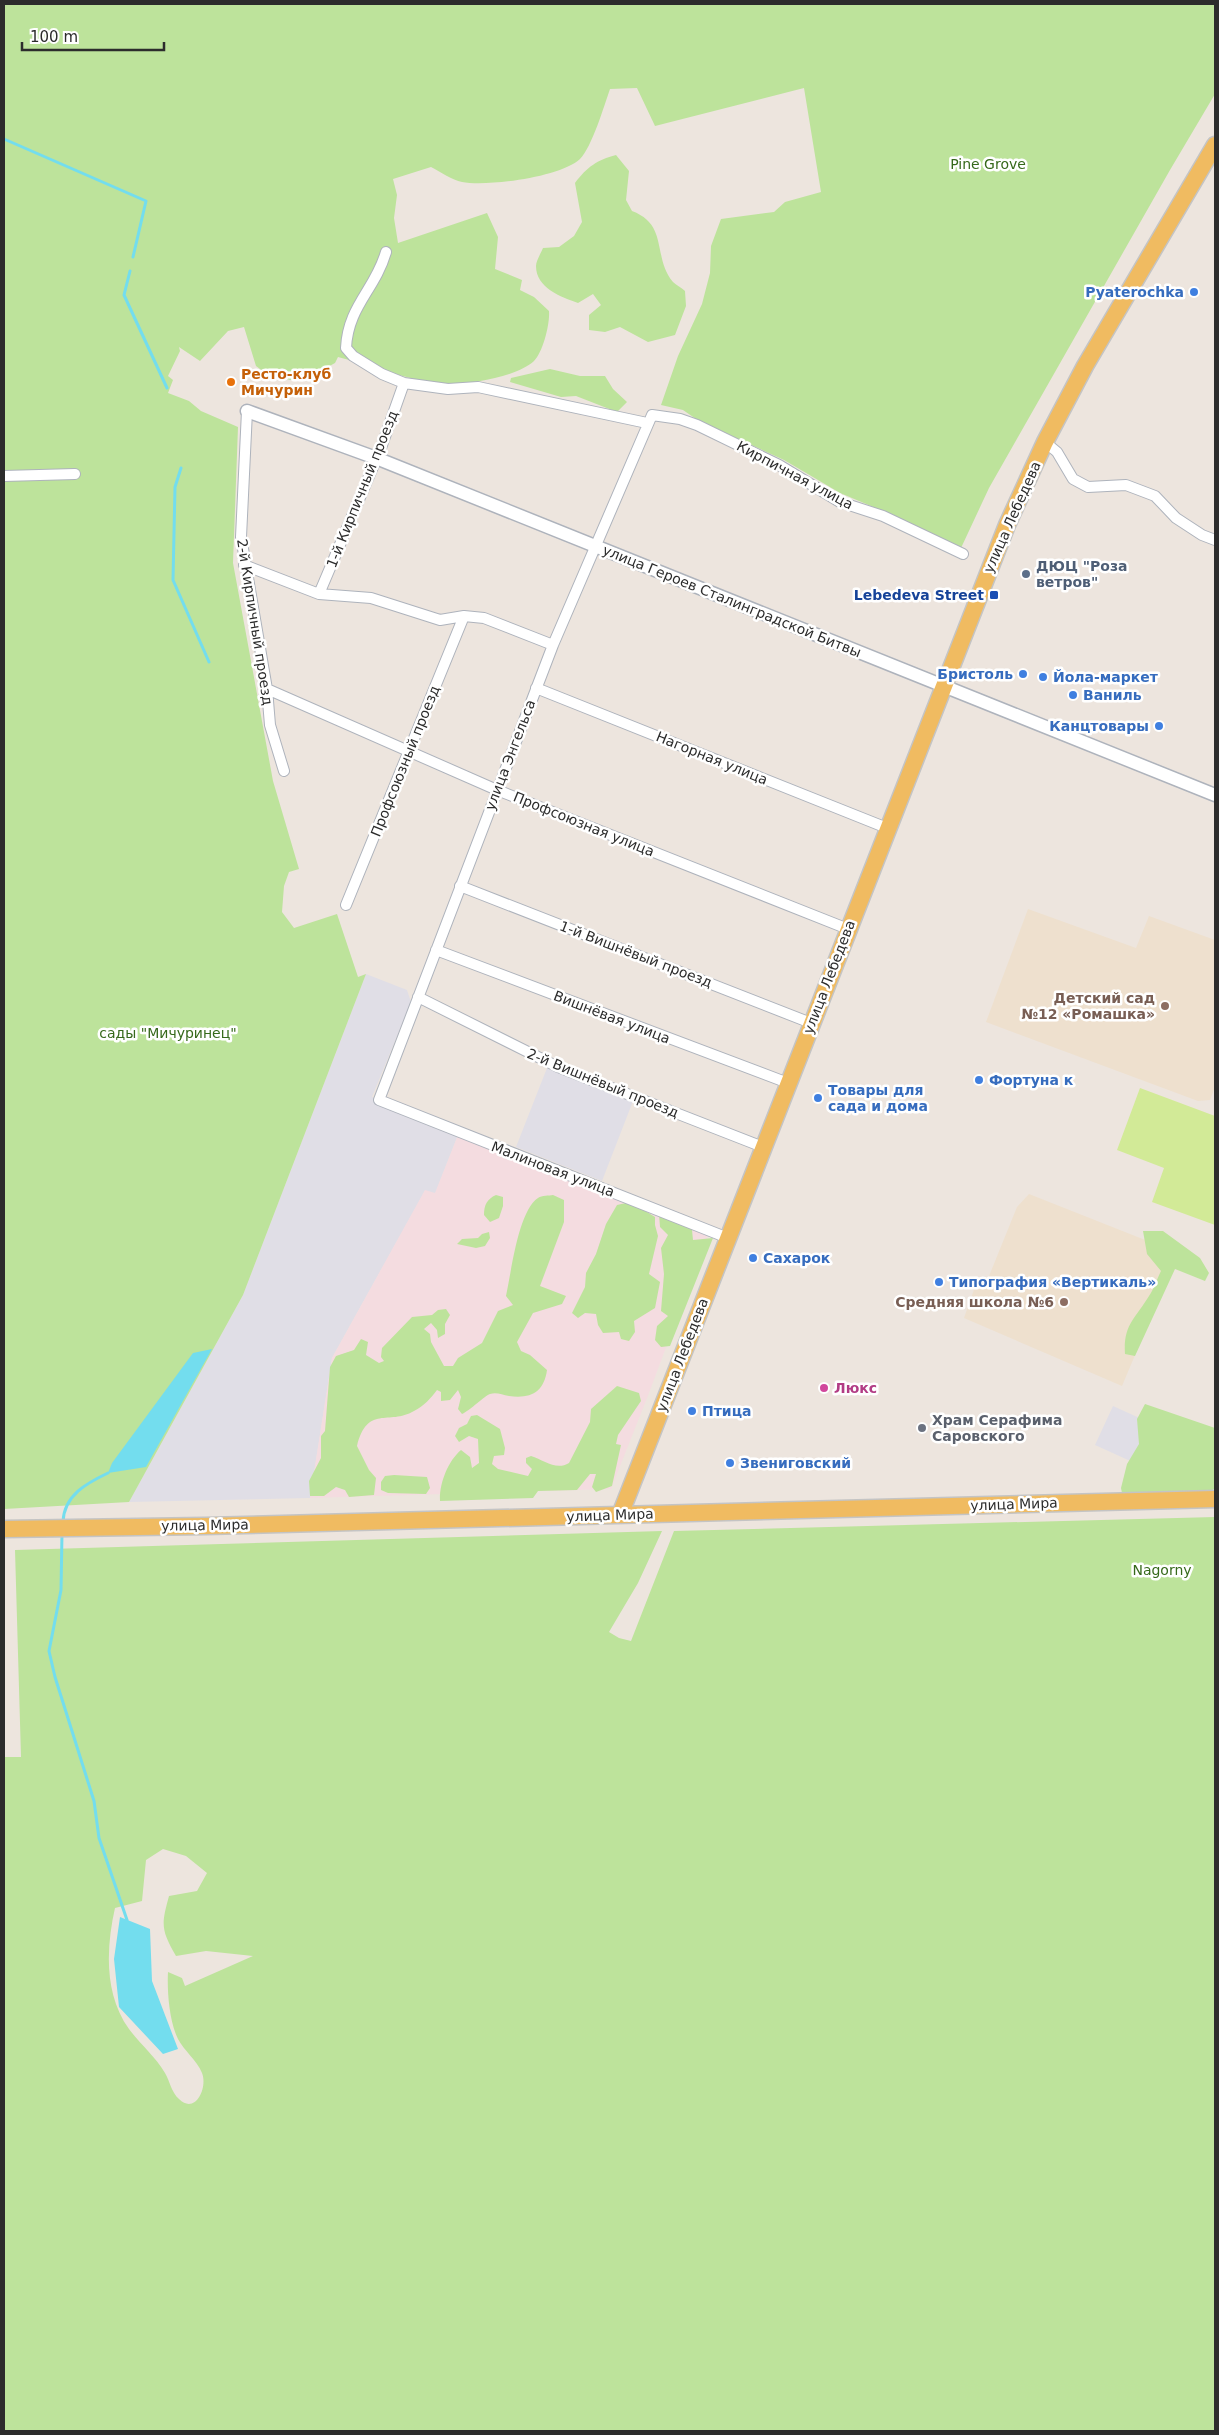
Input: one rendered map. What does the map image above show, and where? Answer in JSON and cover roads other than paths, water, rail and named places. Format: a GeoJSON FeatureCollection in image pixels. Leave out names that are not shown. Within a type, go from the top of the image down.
{"type":"FeatureCollection","features":[{"type":"Feature","properties":{"kind":"main road","name":"улица Лебедева"},"geometry":{"type":"LineString","coordinates":[[620,1515],[1007,525],[1045,442],[1085,366],[1215,145]]}},
{"type":"Feature","properties":{"kind":"main road","name":"улица Мира"},"geometry":{"type":"LineString","coordinates":[[4,1529],[1215,1499]]}},
{"type":"Feature","properties":{"kind":"street","name":"Кирпичная улица"},"geometry":{"type":"LineString","coordinates":[[386,252],[373,283],[353,313],[347,332],[346,348],[353,356],[382,374],[404,382],[448,389],[478,387],[650,419],[697,425],[779,465],[840,502],[883,516],[963,554]]}},
{"type":"Feature","properties":{"kind":"street","name":"1-й Кирпичный проезд"},"geometry":{"type":"LineString","coordinates":[[318,594],[376,458],[404,382]]}},
{"type":"Feature","properties":{"kind":"street","name":"улица Героев Сталинградской Битвы"},"geometry":{"type":"LineString","coordinates":[[247,411],[376,458],[1215,795]]}},
{"type":"Feature","properties":{"kind":"street","name":"2-й Кирпичный проезд"},"geometry":{"type":"LineString","coordinates":[[247,411],[240,537],[267,689],[270,725],[284,771]]}},
{"type":"Feature","properties":{"kind":"street","name":"улица Энгельса"},"geometry":{"type":"LineString","coordinates":[[379,1100],[553,645],[650,419]]}},
{"type":"Feature","properties":{"kind":"street","name":"улица Лебедева"},"geometry":{"type":"LineString","coordinates":[[1045,442],[1057,452],[1073,479],[1088,487],[1126,485],[1155,496],[1176,518],[1202,535],[1215,540]]}},
{"type":"Feature","properties":{"kind":"street"},"geometry":{"type":"LineString","coordinates":[[4,476],[75,474]]}},
{"type":"Feature","properties":{"kind":"street"},"geometry":{"type":"LineString","coordinates":[[244,565],[318,594],[371,598],[440,620],[464,616],[484,618],[553,645]]}},
{"type":"Feature","properties":{"kind":"street","name":"Профсоюзный проезд"},"geometry":{"type":"LineString","coordinates":[[346,905],[464,616]]}},
{"type":"Feature","properties":{"kind":"street","name":"Нагорная улица"},"geometry":{"type":"LineString","coordinates":[[536,688],[887,828]]}},
{"type":"Feature","properties":{"kind":"street","name":"Профсоюзная улица"},"geometry":{"type":"LineString","coordinates":[[267,689],[497,790],[848,929]]}},
{"type":"Feature","properties":{"kind":"street","name":"1-й Вишнёвый проезд"},"geometry":{"type":"LineString","coordinates":[[460,886],[811,1024]]}},
{"type":"Feature","properties":{"kind":"street","name":"Вишнёвая улица"},"geometry":{"type":"LineString","coordinates":[[436,950],[788,1083]]}},
{"type":"Feature","properties":{"kind":"street","name":"2-й Вишнёвый проезд"},"geometry":{"type":"LineString","coordinates":[[418,997],[558,1067],[763,1147]]}},
{"type":"Feature","properties":{"kind":"street","name":"Малиновая улица"},"geometry":{"type":"LineString","coordinates":[[379,1100],[728,1238]]}},
{"type":"Feature","properties":{"kind":"water"},"geometry":{"type":"Polygon","coordinates":[[[212,1349],[146,1467],[108,1473],[112,1463],[193,1353],[212,1349]]]}},
{"type":"Feature","properties":{"kind":"water"},"geometry":{"type":"Polygon","coordinates":[[[120,1917],[150,1929],[152,1981],[178,2049],[163,2054],[119,2007],[114,1959],[120,1917]]]}},
{"type":"Feature","properties":{"kind":"waterway"},"geometry":{"type":"LineString","coordinates":[[4,139],[146,201],[133,257]]}},
{"type":"Feature","properties":{"kind":"waterway"},"geometry":{"type":"LineString","coordinates":[[130,271],[124,295],[167,388]]}},
{"type":"Feature","properties":{"kind":"waterway"},"geometry":{"type":"LineString","coordinates":[[181,468],[175,487],[173,580],[209,662]]}},
{"type":"Feature","properties":{"kind":"waterway"},"geometry":{"type":"LineString","coordinates":[[63,1522],[64,1513],[72,1497],[92,1481],[108,1473]]}},
{"type":"Feature","properties":{"kind":"waterway"},"geometry":{"type":"LineString","coordinates":[[62,1533],[61,1590],[49,1651],[55,1677],[94,1801],[99,1838],[127,1920]]}},
{"type":"Feature","properties":{"kind":"place","name":"Pyaterochka"},"geometry":{"type":"Point","coordinates":[1194,292]}},
{"type":"Feature","properties":{"kind":"place","name":"Ресто-клуб Мичурин"},"geometry":{"type":"Point","coordinates":[231,382]}},
{"type":"Feature","properties":{"kind":"place","name":"ДЮЦ \"Роза ветров\""},"geometry":{"type":"Point","coordinates":[1026,574]}},
{"type":"Feature","properties":{"kind":"place","name":"Lebedeva Street"},"geometry":{"type":"Point","coordinates":[994,595]}},
{"type":"Feature","properties":{"kind":"place","name":"Бристоль"},"geometry":{"type":"Point","coordinates":[1023,674]}},
{"type":"Feature","properties":{"kind":"place","name":"Йола-маркет"},"geometry":{"type":"Point","coordinates":[1043,677]}},
{"type":"Feature","properties":{"kind":"place","name":"Ваниль"},"geometry":{"type":"Point","coordinates":[1073,695]}},
{"type":"Feature","properties":{"kind":"place","name":"Канцтовары"},"geometry":{"type":"Point","coordinates":[1159,726]}},
{"type":"Feature","properties":{"kind":"place","name":"Детский сад №12 «Ромашка»"},"geometry":{"type":"Point","coordinates":[1165,1006]}},
{"type":"Feature","properties":{"kind":"place","name":"Фортуна к"},"geometry":{"type":"Point","coordinates":[979,1080]}},
{"type":"Feature","properties":{"kind":"place","name":"Товары для сада и дома"},"geometry":{"type":"Point","coordinates":[818,1098]}},
{"type":"Feature","properties":{"kind":"place","name":"Сахарок"},"geometry":{"type":"Point","coordinates":[753,1258]}},
{"type":"Feature","properties":{"kind":"place","name":"Типография «Вертикаль»"},"geometry":{"type":"Point","coordinates":[939,1282]}},
{"type":"Feature","properties":{"kind":"place","name":"Средняя школа №6"},"geometry":{"type":"Point","coordinates":[1064,1302]}},
{"type":"Feature","properties":{"kind":"place","name":"Люкс"},"geometry":{"type":"Point","coordinates":[824,1388]}},
{"type":"Feature","properties":{"kind":"place","name":"Птица"},"geometry":{"type":"Point","coordinates":[692,1411]}},
{"type":"Feature","properties":{"kind":"place","name":"Храм Серафима Саровского"},"geometry":{"type":"Point","coordinates":[922,1428]}},
{"type":"Feature","properties":{"kind":"place","name":"Звениговский"},"geometry":{"type":"Point","coordinates":[730,1463]}},
{"type":"Feature","properties":{"kind":"park label","name":"Pine Grove"},"geometry":{"type":"Point","coordinates":[988,164]}},
{"type":"Feature","properties":{"kind":"park label","name":"сады \"Мичуринец\""},"geometry":{"type":"Point","coordinates":[168,1033]}},
{"type":"Feature","properties":{"kind":"park label","name":"Nagorny"},"geometry":{"type":"Point","coordinates":[1162,1570]}}]}
